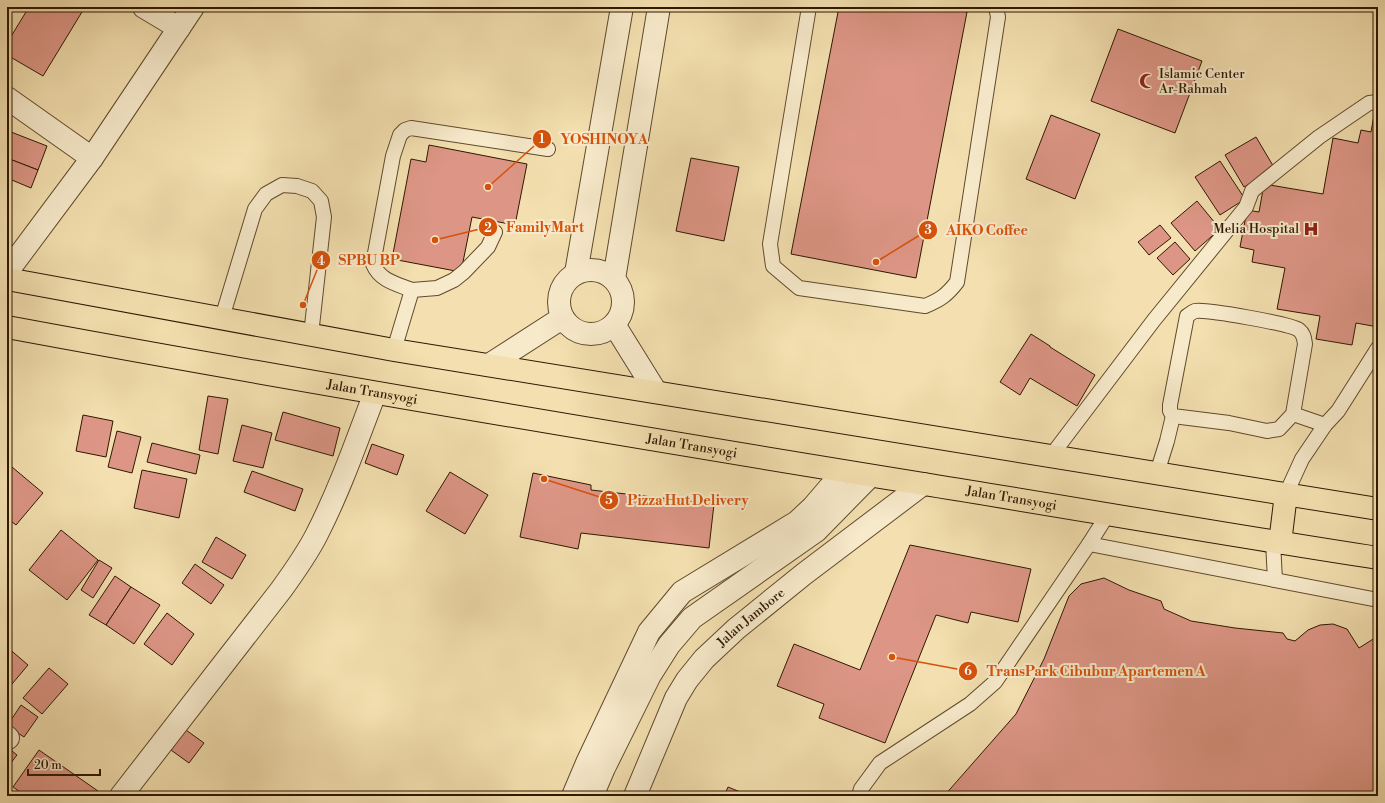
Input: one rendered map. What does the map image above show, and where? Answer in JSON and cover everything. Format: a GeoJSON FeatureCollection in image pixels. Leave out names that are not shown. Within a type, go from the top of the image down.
{"type":"FeatureCollection","features":[{"type":"Feature","properties":{"kind":"highway"},"geometry":{"type":"LineString","coordinates":[[7,279],[394,350],[1378,509]]}},
{"type":"Feature","properties":{"kind":"highway","name":"Jalan Transyogi"},"geometry":{"type":"LineString","coordinates":[[7,326],[375,393],[843,472],[1378,558]]}},
{"type":"Feature","properties":{"kind":"highway"},"geometry":{"type":"LineString","coordinates":[[1276,542],[1286,494]]}},
{"type":"Feature","properties":{"kind":"street"},"geometry":{"type":"LineString","coordinates":[[144,7],[179,28]]}},
{"type":"Feature","properties":{"kind":"street"},"geometry":{"type":"LineString","coordinates":[[7,272],[92,158],[193,7]]}},
{"type":"Feature","properties":{"kind":"street"},"geometry":{"type":"LineString","coordinates":[[576,274],[622,7]]}},
{"type":"Feature","properties":{"kind":"street"},"geometry":{"type":"LineString","coordinates":[[614,279],[659,7]]}},
{"type":"Feature","properties":{"kind":"street"},"geometry":{"type":"LineString","coordinates":[[7,98],[92,158]]}},
{"type":"Feature","properties":{"kind":"street"},"geometry":{"type":"LineString","coordinates":[[589,270],[602,272],[614,279],[623,294],[623,311],[615,326],[597,335],[577,332],[562,318],[558,302],[563,285],[576,274],[589,270]]}},
{"type":"Feature","properties":{"kind":"street"},"geometry":{"type":"LineString","coordinates":[[489,365],[562,318]]}},
{"type":"Feature","properties":{"kind":"street"},"geometry":{"type":"LineString","coordinates":[[615,326],[656,392]]}},
{"type":"Feature","properties":{"kind":"street"},"geometry":{"type":"LineString","coordinates":[[121,796],[299,564],[317,534],[332,502],[375,393]]}},
{"type":"Feature","properties":{"kind":"street"},"geometry":{"type":"LineString","coordinates":[[573,796],[649,632],[682,592],[797,522],[813,507],[843,472]]}},
{"type":"Feature","properties":{"kind":"street"},"geometry":{"type":"LineString","coordinates":[[592,796],[604,768],[650,676],[669,645],[692,618],[816,531],[870,476]]}},
{"type":"Feature","properties":{"kind":"street","name":"Jalan Jambore"},"geometry":{"type":"LineString","coordinates":[[635,796],[676,698],[690,676],[704,659],[736,629],[798,579],[923,484]]}},
{"type":"Feature","properties":{"kind":"street"},"geometry":{"type":"LineString","coordinates":[[682,592],[692,618]]}},
{"type":"Feature","properties":{"kind":"street"},"geometry":{"type":"LineString","coordinates":[[649,632],[669,645]]}},
{"type":"Feature","properties":{"kind":"lane"},"geometry":{"type":"LineString","coordinates":[[809,7],[770,244],[773,266],[799,288],[925,306],[938,301],[950,292],[957,282],[998,18],[996,7]]}},
{"type":"Feature","properties":{"kind":"lane"},"geometry":{"type":"LineString","coordinates":[[1051,456],[1154,320],[1246,207],[1252,191],[1319,137],[1368,104],[1378,102]]}},
{"type":"Feature","properties":{"kind":"lane"},"geometry":{"type":"LineString","coordinates":[[495,232],[488,247],[464,272],[454,280],[437,288],[412,290],[381,277],[373,264],[393,156],[400,135],[405,130],[411,128],[548,149]]}},
{"type":"Feature","properties":{"kind":"lane"},"geometry":{"type":"LineString","coordinates":[[222,318],[256,209],[266,194],[282,185],[297,186],[312,191],[321,201],[324,217],[311,334]]}},
{"type":"Feature","properties":{"kind":"lane"},"geometry":{"type":"LineString","coordinates":[[394,350],[412,290]]}},
{"type":"Feature","properties":{"kind":"lane"},"geometry":{"type":"LineString","coordinates":[[1157,473],[1173,416],[1170,411],[1170,405],[1187,316],[1194,311],[1205,311],[1291,327],[1298,330],[1303,335],[1305,344],[1293,414],[1279,428],[1267,431],[1229,423],[1173,416]]}},
{"type":"Feature","properties":{"kind":"lane"},"geometry":{"type":"LineString","coordinates":[[1286,494],[1302,459],[1325,425],[1338,411],[1378,348]]}},
{"type":"Feature","properties":{"kind":"lane"},"geometry":{"type":"LineString","coordinates":[[1293,414],[1325,425]]}},
{"type":"Feature","properties":{"kind":"lane"},"geometry":{"type":"LineString","coordinates":[[859,796],[862,789],[880,764],[970,704],[995,682],[1108,514]]}},
{"type":"Feature","properties":{"kind":"lane"},"geometry":{"type":"LineString","coordinates":[[1275,580],[1276,542]]}},
{"type":"Feature","properties":{"kind":"lane"},"geometry":{"type":"LineString","coordinates":[[1089,544],[1378,600]]}},
{"type":"Feature","properties":{"kind":"building"},"geometry":{"type":"Polygon","coordinates":[[[29,7],[85,7],[43,76],[7,55],[7,43],[29,7]]]}},
{"type":"Feature","properties":{"kind":"building"},"geometry":{"type":"Polygon","coordinates":[[[839,7],[939,7],[967,12],[916,278],[791,254],[839,7]]]}},
{"type":"Feature","properties":{"kind":"building","name":"Islamic Center Ar-Rahmah"},"geometry":{"type":"Polygon","coordinates":[[[1118,29],[1202,61],[1175,133],[1091,101],[1118,29]]]}},
{"type":"Feature","properties":{"kind":"building","name":"Melia Hospital"},"geometry":{"type":"Polygon","coordinates":[[[1376,104],[1378,104],[1378,327],[1356,323],[1352,345],[1316,339],[1320,316],[1277,309],[1285,268],[1252,262],[1254,250],[1240,247],[1247,210],[1259,212],[1264,184],[1323,194],[1333,138],[1358,143],[1361,130],[1371,132],[1376,104]]]}},
{"type":"Feature","properties":{"kind":"building"},"geometry":{"type":"Polygon","coordinates":[[[1051,115],[1100,134],[1075,199],[1026,179],[1051,115]]]}},
{"type":"Feature","properties":{"kind":"building"},"geometry":{"type":"Polygon","coordinates":[[[11,132],[47,146],[38,170],[7,158],[7,142],[11,132]]]}},
{"type":"Feature","properties":{"kind":"building"},"geometry":{"type":"Polygon","coordinates":[[[1256,137],[1275,169],[1244,187],[1225,155],[1256,137]]]}},
{"type":"Feature","properties":{"kind":"building"},"geometry":{"type":"Polygon","coordinates":[[[429,145],[527,164],[515,225],[472,217],[461,272],[392,259],[411,159],[426,162],[429,145]]]}},
{"type":"Feature","properties":{"kind":"building"},"geometry":{"type":"Polygon","coordinates":[[[7,158],[38,170],[31,188],[7,178],[7,158]]]}},
{"type":"Feature","properties":{"kind":"building"},"geometry":{"type":"Polygon","coordinates":[[[691,158],[739,167],[724,241],[676,231],[691,158]]]}},
{"type":"Feature","properties":{"kind":"building"},"geometry":{"type":"Polygon","coordinates":[[[1220,161],[1245,199],[1220,215],[1195,177],[1220,161]]]}},
{"type":"Feature","properties":{"kind":"building"},"geometry":{"type":"Polygon","coordinates":[[[1197,201],[1220,229],[1195,251],[1171,223],[1197,201]]]}},
{"type":"Feature","properties":{"kind":"building"},"geometry":{"type":"Polygon","coordinates":[[[1160,225],[1171,238],[1149,255],[1138,242],[1160,225]]]}},
{"type":"Feature","properties":{"kind":"building"},"geometry":{"type":"Polygon","coordinates":[[[1175,242],[1190,259],[1173,275],[1157,258],[1175,242]]]}},
{"type":"Feature","properties":{"kind":"building"},"geometry":{"type":"Polygon","coordinates":[[[1031,334],[1095,375],[1077,406],[1030,378],[1020,395],[1000,382],[1031,334]]]}},
{"type":"Feature","properties":{"kind":"building"},"geometry":{"type":"Polygon","coordinates":[[[208,396],[228,399],[218,454],[199,450],[208,396]]]}},
{"type":"Feature","properties":{"kind":"building"},"geometry":{"type":"Polygon","coordinates":[[[283,412],[340,428],[333,456],[275,440],[283,412]]]}},
{"type":"Feature","properties":{"kind":"building"},"geometry":{"type":"Polygon","coordinates":[[[83,415],[113,421],[106,457],[76,451],[83,415]]]}},
{"type":"Feature","properties":{"kind":"building"},"geometry":{"type":"Polygon","coordinates":[[[242,425],[272,433],[263,468],[233,461],[242,425]]]}},
{"type":"Feature","properties":{"kind":"building"},"geometry":{"type":"Polygon","coordinates":[[[117,431],[141,437],[132,473],[108,467],[117,431]]]}},
{"type":"Feature","properties":{"kind":"building"},"geometry":{"type":"Polygon","coordinates":[[[152,443],[200,455],[196,474],[147,462],[152,443]]]}},
{"type":"Feature","properties":{"kind":"building"},"geometry":{"type":"Polygon","coordinates":[[[372,444],[404,455],[397,475],[365,463],[372,444]]]}},
{"type":"Feature","properties":{"kind":"building"},"geometry":{"type":"Polygon","coordinates":[[[12,467],[43,493],[16,525],[7,518],[7,473],[12,467]]]}},
{"type":"Feature","properties":{"kind":"building"},"geometry":{"type":"Polygon","coordinates":[[[142,470],[187,479],[179,518],[134,508],[142,470]]]}},
{"type":"Feature","properties":{"kind":"building"},"geometry":{"type":"Polygon","coordinates":[[[252,471],[303,489],[295,511],[244,492],[252,471]]]}},
{"type":"Feature","properties":{"kind":"building"},"geometry":{"type":"Polygon","coordinates":[[[450,472],[488,495],[465,534],[426,511],[450,472]]]}},
{"type":"Feature","properties":{"kind":"building"},"geometry":{"type":"Polygon","coordinates":[[[533,473],[591,485],[591,490],[714,504],[709,548],[581,533],[578,549],[520,537],[533,473]]]}},
{"type":"Feature","properties":{"kind":"building"},"geometry":{"type":"Polygon","coordinates":[[[61,530],[98,560],[67,600],[29,570],[61,530]]]}},
{"type":"Feature","properties":{"kind":"building"},"geometry":{"type":"Polygon","coordinates":[[[216,537],[246,555],[232,579],[202,562],[216,537]]]}},
{"type":"Feature","properties":{"kind":"building"},"geometry":{"type":"Polygon","coordinates":[[[910,545],[1031,569],[1018,622],[971,612],[968,623],[936,615],[885,743],[819,718],[824,704],[777,686],[794,644],[860,670],[910,545]]]}},
{"type":"Feature","properties":{"kind":"building"},"geometry":{"type":"Polygon","coordinates":[[[99,560],[112,568],[93,598],[81,590],[99,560]]]}},
{"type":"Feature","properties":{"kind":"building"},"geometry":{"type":"Polygon","coordinates":[[[195,564],[224,585],[211,604],[182,583],[195,564]]]}},
{"type":"Feature","properties":{"kind":"building"},"geometry":{"type":"Polygon","coordinates":[[[115,576],[131,587],[106,625],[89,615],[115,576]]]}},
{"type":"Feature","properties":{"kind":"building"},"geometry":{"type":"Polygon","coordinates":[[[1104,578],[1129,590],[1161,601],[1164,609],[1191,621],[1235,628],[1283,633],[1287,639],[1295,641],[1308,630],[1320,625],[1333,624],[1347,629],[1359,648],[1378,636],[1378,796],[944,796],[1016,714],[1044,659],[1069,596],[1081,584],[1104,578]]]}},
{"type":"Feature","properties":{"kind":"building"},"geometry":{"type":"Polygon","coordinates":[[[131,587],[160,605],[134,644],[106,625],[131,587]]]}},
{"type":"Feature","properties":{"kind":"building"},"geometry":{"type":"Polygon","coordinates":[[[167,613],[194,634],[172,665],[144,644],[167,613]]]}},
{"type":"Feature","properties":{"kind":"building"},"geometry":{"type":"Polygon","coordinates":[[[7,647],[28,665],[7,690],[7,647]]]}},
{"type":"Feature","properties":{"kind":"building"},"geometry":{"type":"Polygon","coordinates":[[[49,668],[68,684],[42,714],[23,698],[49,668]]]}},
{"type":"Feature","properties":{"kind":"building"},"geometry":{"type":"Polygon","coordinates":[[[21,705],[38,717],[24,737],[7,726],[21,705]]]}},
{"type":"Feature","properties":{"kind":"building"},"geometry":{"type":"Polygon","coordinates":[[[179,725],[204,743],[189,763],[164,745],[179,725]]]}},
{"type":"Feature","properties":{"kind":"building"},"geometry":{"type":"Polygon","coordinates":[[[7,747],[17,755],[7,768],[7,747]]]}},
{"type":"Feature","properties":{"kind":"building"},"geometry":{"type":"Polygon","coordinates":[[[39,750],[98,791],[94,796],[26,796],[13,787],[39,750]]]}},
{"type":"Feature","properties":{"kind":"building"},"geometry":{"type":"Polygon","coordinates":[[[728,787],[750,796],[724,796],[728,787]]]}},
{"type":"Feature","properties":{"kind":"place","name":"Islamic Center Ar-Rahmah"},"geometry":{"type":"Point","coordinates":[1147,81]}},
{"type":"Feature","properties":{"kind":"place","name":"YOSHINOYA"},"geometry":{"type":"Point","coordinates":[488,187]}},
{"type":"Feature","properties":{"kind":"place","name":"Melia Hospital"},"geometry":{"type":"Point","coordinates":[1311,229]}},
{"type":"Feature","properties":{"kind":"place","name":"FamilyMart"},"geometry":{"type":"Point","coordinates":[435,240]}},
{"type":"Feature","properties":{"kind":"place","name":"AIKO Coffee"},"geometry":{"type":"Point","coordinates":[876,262]}},
{"type":"Feature","properties":{"kind":"place","name":"SPBU BP"},"geometry":{"type":"Point","coordinates":[303,305]}},
{"type":"Feature","properties":{"kind":"place","name":"Pizza Hut Delivery"},"geometry":{"type":"Point","coordinates":[544,479]}},
{"type":"Feature","properties":{"kind":"place","name":"TransPark Cibubur Apartemen A"},"geometry":{"type":"Point","coordinates":[892,657]}}]}
